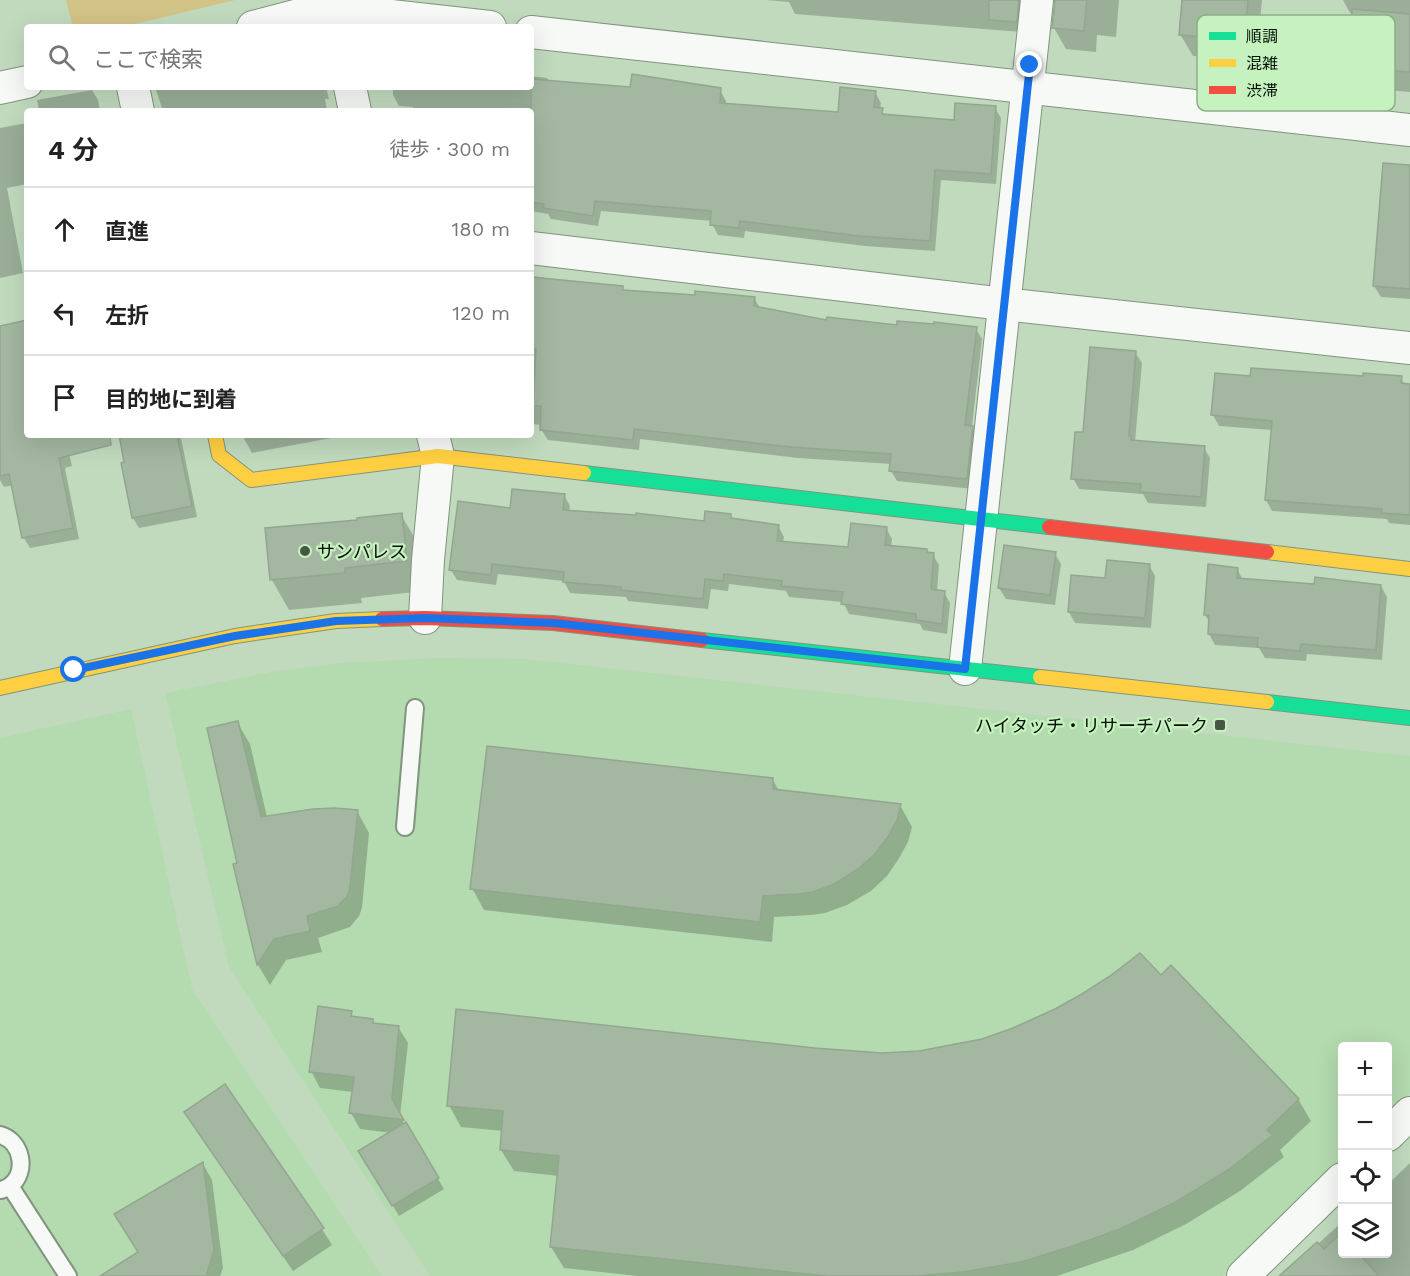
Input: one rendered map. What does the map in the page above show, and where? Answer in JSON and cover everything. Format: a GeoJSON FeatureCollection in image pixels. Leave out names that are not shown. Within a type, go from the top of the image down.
{"type":"FeatureCollection","features":[{"type":"Feature","properties":{"kind":"street"},"geometry":{"type":"LineString","coordinates":[[965,669],[1037,0]]}},
{"type":"Feature","properties":{"kind":"street"},"geometry":{"type":"LineString","coordinates":[[264,24],[298,15],[332,13],[374,14],[463,24]]}},
{"type":"Feature","properties":{"kind":"street"},"geometry":{"type":"LineString","coordinates":[[534,32],[1197,105]]}},
{"type":"Feature","properties":{"kind":"street"},"geometry":{"type":"LineString","coordinates":[[0,88],[24,83]]}},
{"type":"Feature","properties":{"kind":"street"},"geometry":{"type":"LineString","coordinates":[[134,90],[137,108]]}},
{"type":"Feature","properties":{"kind":"street"},"geometry":{"type":"LineString","coordinates":[[351,90],[354,108]]}},
{"type":"Feature","properties":{"kind":"street"},"geometry":{"type":"LineString","coordinates":[[1245,111],[1410,130]]}},
{"type":"Feature","properties":{"kind":"street"},"geometry":{"type":"LineString","coordinates":[[534,248],[1004,304],[1410,348]]}},
{"type":"Feature","properties":{"kind":"street"},"geometry":{"type":"LineString","coordinates":[[216,438],[219,455],[251,480],[435,445],[980,519],[1410,569]]}},
{"type":"Feature","properties":{"kind":"street"},"geometry":{"type":"LineString","coordinates":[[425,618],[435,445]]}},
{"type":"Feature","properties":{"kind":"street"},"geometry":{"type":"LineString","coordinates":[[0,688],[235,636],[336,621],[425,618],[554,623],[1410,718]]}},
{"type":"Feature","properties":{"kind":"street"},"geometry":{"type":"LineString","coordinates":[[1392,1131],[1410,1113]]}},
{"type":"Feature","properties":{"kind":"street"},"geometry":{"type":"LineString","coordinates":[[1243,1276],[1338,1183]]}},
{"type":"Feature","properties":{"kind":"lane"},"geometry":{"type":"LineString","coordinates":[[405,827],[415,708]]}},
{"type":"Feature","properties":{"kind":"lane"},"geometry":{"type":"LineString","coordinates":[[0,1135],[15,1144],[20,1154],[21,1166],[17,1177],[5,1188],[68,1276]]}},
{"type":"Feature","properties":{"kind":"shaded area"},"geometry":{"type":"Polygon","coordinates":[[[66,0],[235,0],[135,24],[72,24],[66,0]]]}},
{"type":"Feature","properties":{"kind":"shaded area"},"geometry":{"type":"Polygon","coordinates":[[[437,658],[525,659],[1410,756],[1410,1093],[1392,1111],[1392,1042],[1338,1042],[1338,1163],[1222,1276],[430,1276],[229,967],[165,693],[271,672],[341,663],[437,658]]]}},
{"type":"Feature","properties":{"kind":"shaded area"},"geometry":{"type":"Polygon","coordinates":[[[131,709],[192,989],[382,1276],[0,1276],[0,738],[131,709]]]}},
{"type":"Feature","properties":{"kind":"building"},"geometry":{"type":"Polygon","coordinates":[[[989,0],[1019,0],[1017,22],[989,20],[989,0]]]}},
{"type":"Feature","properties":{"kind":"building"},"geometry":{"type":"Polygon","coordinates":[[[1055,0],[1087,0],[1084,31],[1052,28],[1055,0]]]}},
{"type":"Feature","properties":{"kind":"building"},"geometry":{"type":"Polygon","coordinates":[[[1182,0],[1248,0],[1247,15],[1197,15],[1197,36],[1179,35],[1182,0]]]}},
{"type":"Feature","properties":{"kind":"building"},"geometry":{"type":"Polygon","coordinates":[[[1352,9],[1410,14],[1410,72],[1395,71],[1395,15],[1352,15],[1352,9]]]}},
{"type":"Feature","properties":{"kind":"building"},"geometry":{"type":"Polygon","coordinates":[[[632,74],[721,88],[720,103],[838,112],[840,87],[876,91],[874,107],[883,108],[882,114],[954,120],[955,103],[996,106],[991,174],[935,170],[930,241],[859,236],[740,221],[739,228],[710,225],[711,211],[595,201],[593,216],[543,208],[544,204],[534,202],[534,108],[531,108],[531,90],[534,90],[534,79],[630,87],[632,74]]]}},
{"type":"Feature","properties":{"kind":"building"},"geometry":{"type":"Polygon","coordinates":[[[1383,163],[1410,165],[1410,289],[1373,286],[1383,163]]]}},
{"type":"Feature","properties":{"kind":"building"},"geometry":{"type":"Polygon","coordinates":[[[534,277],[623,286],[623,290],[695,295],[695,291],[755,297],[754,306],[826,320],[827,317],[897,325],[897,321],[977,327],[965,425],[973,426],[967,479],[889,471],[891,454],[791,447],[634,429],[633,440],[540,430],[541,406],[534,406],[536,349],[534,349],[534,277]]]}},
{"type":"Feature","properties":{"kind":"building"},"geometry":{"type":"Polygon","coordinates":[[[24,321],[24,438],[110,438],[111,445],[59,458],[73,528],[22,538],[9,474],[0,476],[0,326],[24,321]]]}},
{"type":"Feature","properties":{"kind":"building"},"geometry":{"type":"Polygon","coordinates":[[[1090,347],[1136,351],[1129,436],[1131,440],[1205,446],[1201,497],[1140,492],[1141,484],[1071,479],[1075,432],[1083,432],[1090,347]]]}},
{"type":"Feature","properties":{"kind":"building"},"geometry":{"type":"Polygon","coordinates":[[[1251,368],[1363,376],[1363,373],[1402,376],[1401,383],[1410,384],[1410,515],[1381,513],[1382,509],[1265,500],[1272,421],[1211,415],[1215,373],[1250,376],[1251,368]]]}},
{"type":"Feature","properties":{"kind":"building"},"geometry":{"type":"Polygon","coordinates":[[[120,438],[178,438],[192,506],[132,518],[121,463],[124,462],[120,438]]]}},
{"type":"Feature","properties":{"kind":"building"},"geometry":{"type":"Polygon","coordinates":[[[512,489],[565,494],[563,510],[636,515],[636,513],[704,521],[705,511],[731,514],[731,518],[779,525],[777,541],[848,547],[851,523],[887,527],[885,545],[927,549],[927,552],[934,553],[931,589],[945,591],[942,624],[916,620],[916,614],[841,604],[843,592],[781,586],[782,581],[724,574],[723,581],[705,579],[703,599],[621,590],[621,587],[563,582],[564,572],[492,564],[491,575],[449,570],[458,501],[510,508],[512,489]]]}},
{"type":"Feature","properties":{"kind":"building"},"geometry":{"type":"Polygon","coordinates":[[[402,513],[407,561],[345,568],[345,573],[270,580],[265,528],[357,520],[357,518],[402,513]]]}},
{"type":"Feature","properties":{"kind":"building"},"geometry":{"type":"Polygon","coordinates":[[[1004,545],[1056,552],[1050,595],[998,588],[1004,545]]]}},
{"type":"Feature","properties":{"kind":"building"},"geometry":{"type":"Polygon","coordinates":[[[1107,560],[1150,564],[1145,618],[1068,612],[1071,575],[1105,578],[1107,560]]]}},
{"type":"Feature","properties":{"kind":"building"},"geometry":{"type":"Polygon","coordinates":[[[1208,564],[1238,568],[1237,578],[1314,584],[1315,577],[1381,585],[1376,650],[1301,644],[1300,651],[1257,647],[1258,638],[1208,634],[1209,615],[1204,615],[1208,564]]]}},
{"type":"Feature","properties":{"kind":"building"},"geometry":{"type":"Polygon","coordinates":[[[238,721],[261,817],[313,809],[358,810],[348,895],[338,906],[307,916],[310,931],[274,939],[257,965],[233,864],[237,863],[207,728],[238,721]]]}},
{"type":"Feature","properties":{"kind":"building"},"geometry":{"type":"Polygon","coordinates":[[[487,746],[773,778],[773,789],[901,804],[897,820],[887,838],[875,854],[858,869],[834,884],[813,892],[763,896],[760,922],[470,889],[487,746]]]}},
{"type":"Feature","properties":{"kind":"building"},"geometry":{"type":"Polygon","coordinates":[[[1140,953],[1161,975],[1171,965],[1299,1099],[1267,1130],[1273,1135],[1228,1170],[1174,1203],[1120,1229],[1021,1262],[963,1272],[917,1276],[826,1276],[550,1247],[559,1156],[500,1150],[503,1111],[447,1106],[456,1009],[815,1048],[882,1053],[919,1051],[982,1039],[1013,1028],[1082,994],[1140,953]]]}},
{"type":"Feature","properties":{"kind":"building"},"geometry":{"type":"Polygon","coordinates":[[[318,1006],[352,1011],[351,1016],[373,1019],[373,1023],[399,1026],[392,1099],[404,1120],[349,1113],[354,1077],[309,1072],[318,1006]]]}},
{"type":"Feature","properties":{"kind":"building"},"geometry":{"type":"Polygon","coordinates":[[[225,1084],[324,1228],[283,1256],[184,1112],[225,1084]]]}},
{"type":"Feature","properties":{"kind":"building"},"geometry":{"type":"Polygon","coordinates":[[[406,1122],[439,1178],[392,1206],[358,1151],[406,1122]]]}},
{"type":"Feature","properties":{"kind":"building"},"geometry":{"type":"Polygon","coordinates":[[[203,1162],[214,1250],[206,1276],[100,1276],[138,1252],[114,1214],[203,1162]]]}},
{"type":"Feature","properties":{"kind":"building"},"geometry":{"type":"Polygon","coordinates":[[[1338,1236],[1338,1258],[1363,1258],[1379,1276],[1279,1276],[1317,1242],[1324,1249],[1338,1236]]]}},
{"type":"Feature","properties":{"kind":"traffic: fast"},"geometry":{"type":"LineString","coordinates":[[584,473],[1049,527]]}},
{"type":"Feature","properties":{"kind":"traffic: fast"},"geometry":{"type":"LineString","coordinates":[[702,640],[1040,677]]}},
{"type":"Feature","properties":{"kind":"traffic: fast"},"geometry":{"type":"LineString","coordinates":[[1267,702],[1410,718]]}},
{"type":"Feature","properties":{"kind":"traffic: slow"},"geometry":{"type":"LineString","coordinates":[[216,438],[219,455],[251,480],[438,456],[584,473]]}},
{"type":"Feature","properties":{"kind":"traffic: slow"},"geometry":{"type":"LineString","coordinates":[[1267,552],[1410,569]]}},
{"type":"Feature","properties":{"kind":"traffic: slow"},"geometry":{"type":"LineString","coordinates":[[0,688],[235,636],[336,621],[382,619]]}},
{"type":"Feature","properties":{"kind":"traffic: slow"},"geometry":{"type":"LineString","coordinates":[[1040,677],[1267,702]]}},
{"type":"Feature","properties":{"kind":"traffic: jam"},"geometry":{"type":"LineString","coordinates":[[1049,527],[1267,552]]}},
{"type":"Feature","properties":{"kind":"traffic: jam"},"geometry":{"type":"LineString","coordinates":[[382,619],[425,618],[553,623],[702,640]]}},
{"type":"Feature","properties":{"kind":"place","name":"サンパレス"},"geometry":{"type":"Point","coordinates":[305,551]}},
{"type":"Feature","properties":{"kind":"place","name":"ハイタッチ・リサーチパーク"},"geometry":{"type":"Point","coordinates":[1220,725]}},
{"type":"Feature","properties":{"kind":"route"},"geometry":{"type":"LineString","coordinates":[[74,670],[235,636],[336,621],[425,618],[554,623],[965,669],[1030,65]]}}]}
